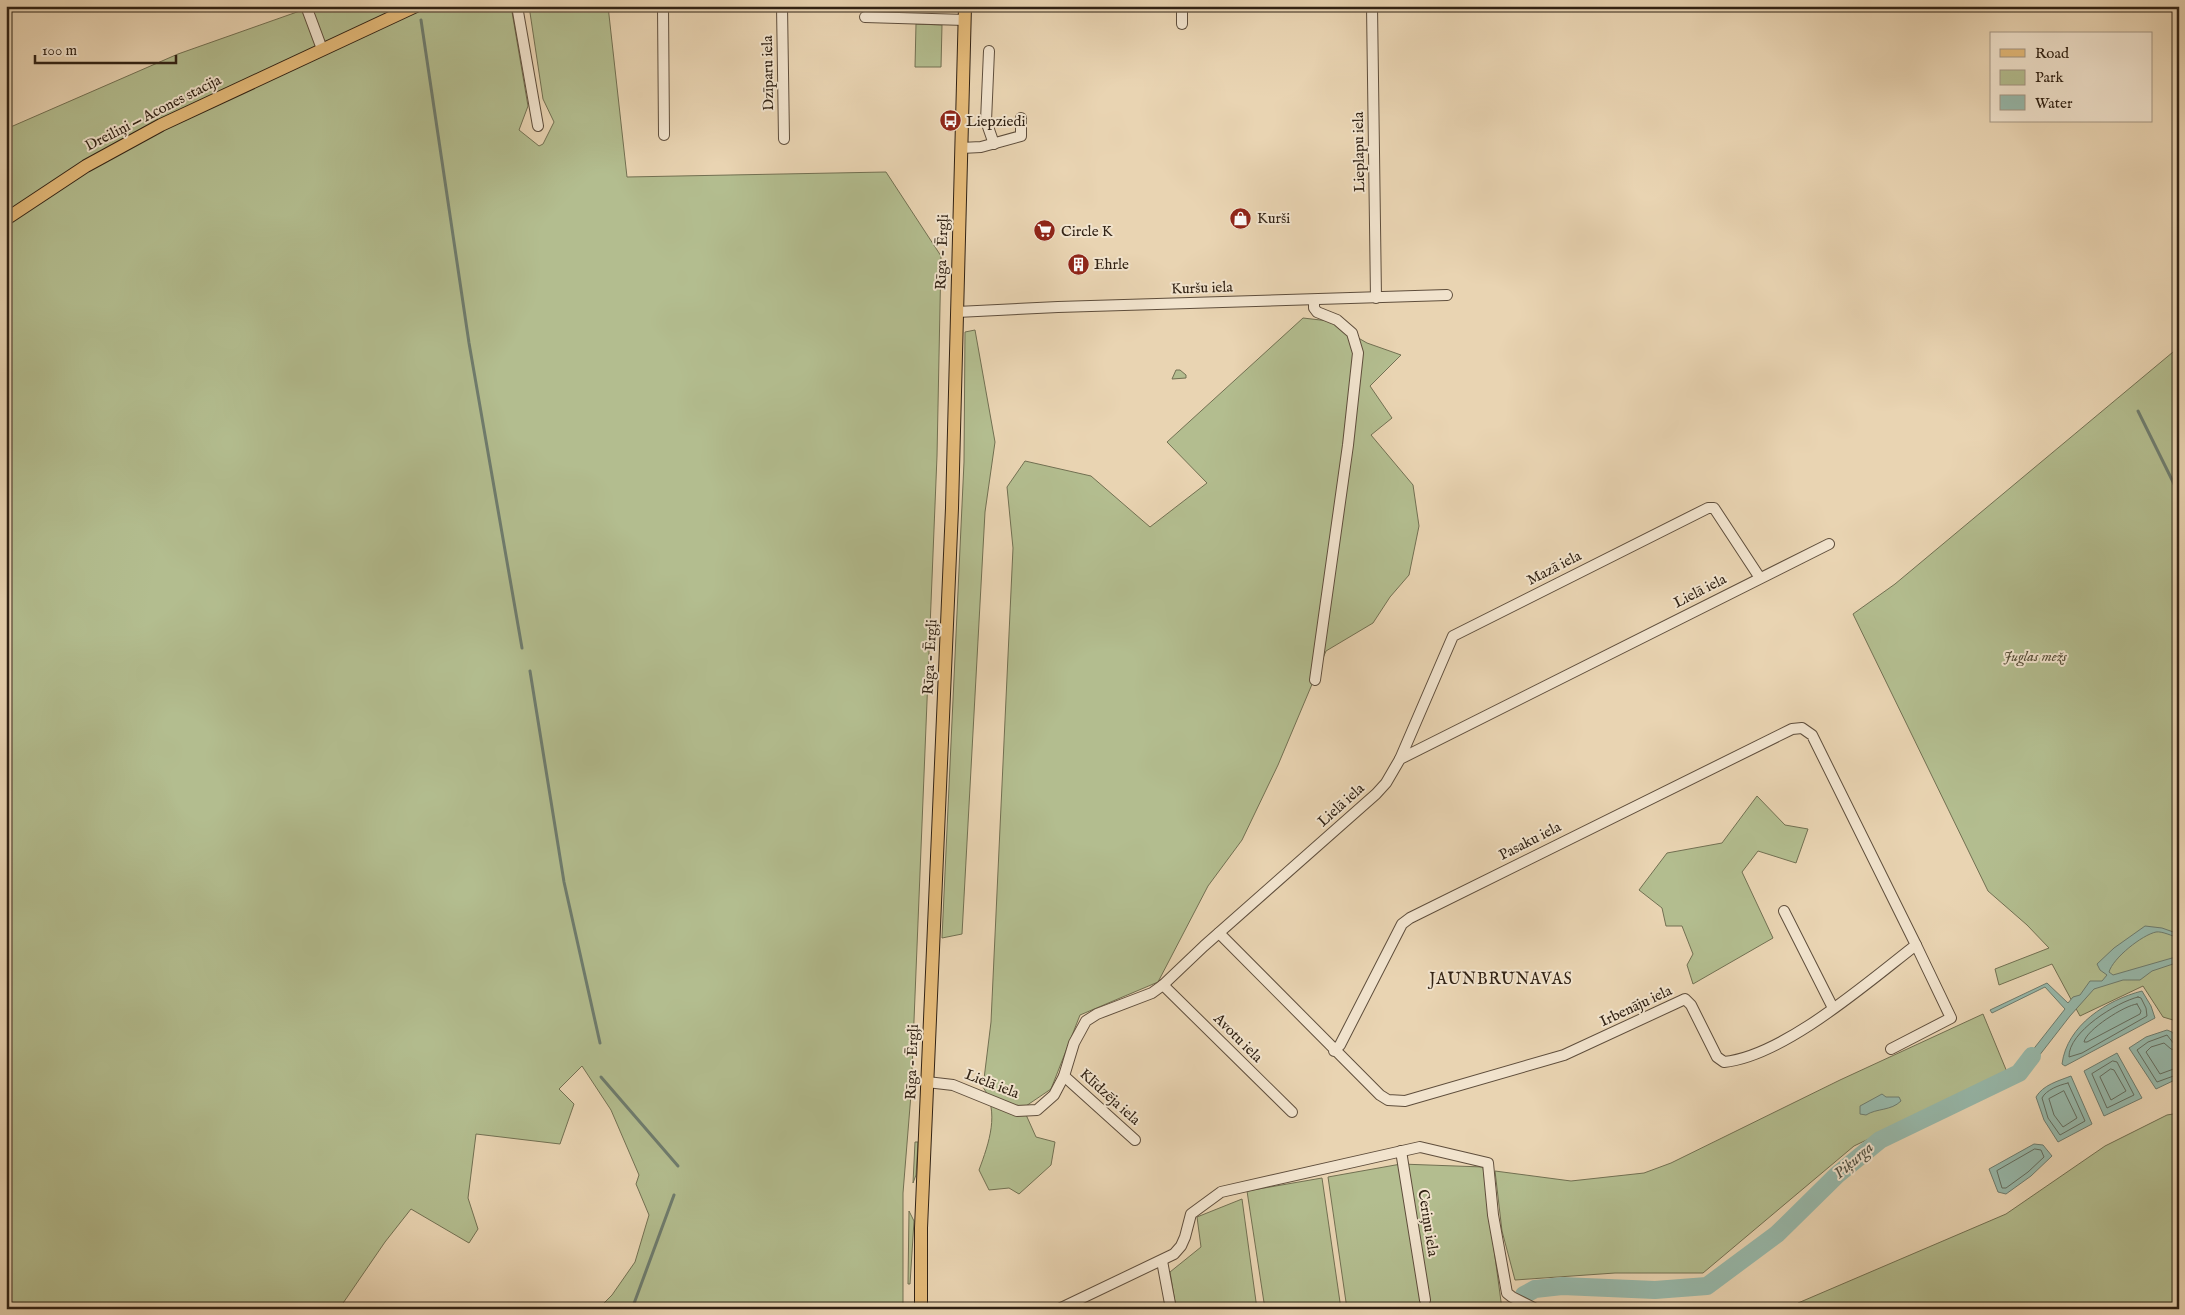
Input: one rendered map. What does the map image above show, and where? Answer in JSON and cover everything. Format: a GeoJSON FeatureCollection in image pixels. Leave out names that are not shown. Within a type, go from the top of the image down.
{"type":"FeatureCollection","features":[{"type":"Feature","properties":{"kind":"main road","name":"Dreiliņi — Acones stacija"},"geometry":{"type":"LineString","coordinates":[[6,219],[79,171],[161,125],[416,6]]}},
{"type":"Feature","properties":{"kind":"main road","name":"Rīga - Ērgļi"},"geometry":{"type":"LineString","coordinates":[[921,1309],[920,1244],[952,518],[965,6]]}},
{"type":"Feature","properties":{"kind":"street"},"geometry":{"type":"LineString","coordinates":[[306,6],[322,49]]}},
{"type":"Feature","properties":{"kind":"street"},"geometry":{"type":"LineString","coordinates":[[517,6],[538,126]]}},
{"type":"Feature","properties":{"kind":"street"},"geometry":{"type":"LineString","coordinates":[[663,6],[664,135]]}},
{"type":"Feature","properties":{"kind":"street","name":"Dzīparu iela"},"geometry":{"type":"LineString","coordinates":[[782,6],[784,139]]}},
{"type":"Feature","properties":{"kind":"street"},"geometry":{"type":"LineString","coordinates":[[1182,6],[1182,24]]}},
{"type":"Feature","properties":{"kind":"street","name":"Lieplapu iela"},"geometry":{"type":"LineString","coordinates":[[1372,6],[1376,298]]}},
{"type":"Feature","properties":{"kind":"street"},"geometry":{"type":"LineString","coordinates":[[865,17],[964,20]]}},
{"type":"Feature","properties":{"kind":"street"},"geometry":{"type":"LineString","coordinates":[[989,51],[986,121],[994,144]]}},
{"type":"Feature","properties":{"kind":"street"},"geometry":{"type":"LineString","coordinates":[[961,148],[981,147],[1021,136],[1021,118]]}},
{"type":"Feature","properties":{"kind":"street","name":"Kuršu iela"},"geometry":{"type":"LineString","coordinates":[[957,312],[1058,306],[1447,295]]}},
{"type":"Feature","properties":{"kind":"street"},"geometry":{"type":"LineString","coordinates":[[1314,300],[1314,308],[1317,312],[1337,320],[1352,333],[1358,353],[1338,521],[1314,680]]}},
{"type":"Feature","properties":{"kind":"street","name":"Mazā iela"},"geometry":{"type":"LineString","coordinates":[[1400,759],[1453,636],[1660,531],[1708,508],[1714,508],[1760,578]]}},
{"type":"Feature","properties":{"kind":"street","name":"Lielā iela"},"geometry":{"type":"LineString","coordinates":[[927,1082],[953,1085],[1017,1111],[1037,1110],[1054,1095],[1064,1076],[1074,1043],[1086,1020],[1152,993],[1163,985],[1376,794],[1386,783],[1400,759],[1829,544]]}},
{"type":"Feature","properties":{"kind":"street","name":"Pasaku iela"},"geometry":{"type":"LineString","coordinates":[[1334,1051],[1340,1045],[1402,924],[1410,918],[1792,729],[1802,728],[1812,735],[1916,945]]}},
{"type":"Feature","properties":{"kind":"street"},"geometry":{"type":"LineString","coordinates":[[1784,911],[1833,1008]]}},
{"type":"Feature","properties":{"kind":"street","name":"Irbenāju iela"},"geometry":{"type":"LineString","coordinates":[[1219,933],[1334,1051],[1380,1095],[1388,1100],[1405,1100],[1564,1055],[1685,999],[1691,1005],[1717,1057],[1724,1062],[1736,1061],[1778,1044],[1833,1008],[1916,945]]}},
{"type":"Feature","properties":{"kind":"street"},"geometry":{"type":"LineString","coordinates":[[1891,1049],[1951,1018],[1916,945]]}},
{"type":"Feature","properties":{"kind":"street","name":"Avotu iela"},"geometry":{"type":"LineString","coordinates":[[1163,985],[1292,1112]]}},
{"type":"Feature","properties":{"kind":"street","name":"Klīdzēja iela"},"geometry":{"type":"LineString","coordinates":[[1064,1076],[1135,1140]]}},
{"type":"Feature","properties":{"kind":"street"},"geometry":{"type":"LineString","coordinates":[[1059,1309],[1162,1261],[1181,1246],[1191,1214],[1221,1192],[1420,1147],[1488,1163],[1493,1215],[1508,1293],[1528,1304]]}},
{"type":"Feature","properties":{"kind":"street","name":"Ceriņu iela"},"geometry":{"type":"LineString","coordinates":[[1401,1151],[1425,1300]]}},
{"type":"Feature","properties":{"kind":"street"},"geometry":{"type":"LineString","coordinates":[[1162,1261],[1171,1309]]}},
{"type":"Feature","properties":{"kind":"green space"},"geometry":{"type":"Polygon","coordinates":[[[314,6],[511,6],[528,106],[519,130],[539,146],[543,144],[554,122],[543,99],[529,6],[608,6],[627,177],[886,172],[941,256],[937,456],[911,1094],[903,1193],[903,1309],[598,1309],[612,1295],[635,1262],[649,1215],[636,1184],[639,1175],[611,1110],[582,1066],[559,1089],[574,1104],[560,1144],[476,1134],[468,1198],[478,1229],[469,1243],[411,1209],[385,1242],[339,1309],[6,1309],[6,129],[178,54],[314,6]]]}},
{"type":"Feature","properties":{"kind":"green space"},"geometry":{"type":"Polygon","coordinates":[[[916,24],[942,25],[941,67],[915,67],[916,24]]]}},
{"type":"Feature","properties":{"kind":"green space"},"geometry":{"type":"Polygon","coordinates":[[[1303,318],[1329,321],[1367,343],[1401,355],[1370,386],[1392,418],[1371,435],[1413,485],[1419,526],[1409,575],[1390,597],[1373,623],[1326,651],[1278,765],[1242,840],[1208,886],[1158,982],[1080,1015],[1051,1089],[1023,1108],[1036,1137],[1055,1142],[1051,1165],[1019,1194],[1009,1188],[989,1190],[979,1170],[989,1138],[992,1117],[988,1097],[983,1087],[991,1022],[1013,548],[1007,487],[1025,461],[1091,476],[1150,527],[1207,483],[1167,442],[1303,318]]]}},
{"type":"Feature","properties":{"kind":"green space"},"geometry":{"type":"Polygon","coordinates":[[[975,330],[995,442],[985,512],[962,934],[942,938],[964,462],[965,332],[975,330]]]}},
{"type":"Feature","properties":{"kind":"green space","name":"Juglas mežs"},"geometry":{"type":"Polygon","coordinates":[[[2179,347],[2179,1027],[2173,1020],[2163,1017],[2143,986],[2080,1016],[2052,964],[1999,985],[1995,969],[2049,948],[2027,925],[1988,891],[1853,614],[1895,584],[2179,347]]]}},
{"type":"Feature","properties":{"kind":"green space"},"geometry":{"type":"Polygon","coordinates":[[[1176,370],[1180,370],[1186,375],[1186,378],[1172,379],[1176,370]]]}},
{"type":"Feature","properties":{"kind":"green space"},"geometry":{"type":"Polygon","coordinates":[[[1757,796],[1785,825],[1808,829],[1796,863],[1758,851],[1742,872],[1773,938],[1693,984],[1687,965],[1693,954],[1682,926],[1666,926],[1662,908],[1639,890],[1667,853],[1722,843],[1757,796]]]}},
{"type":"Feature","properties":{"kind":"green space"},"geometry":{"type":"Polygon","coordinates":[[[1983,1014],[2007,1072],[1854,1146],[1703,1273],[1615,1273],[1515,1280],[1502,1231],[1495,1171],[1571,1181],[1644,1173],[1671,1163],[1840,1080],[1983,1014]]]}},
{"type":"Feature","properties":{"kind":"green space"},"geometry":{"type":"Polygon","coordinates":[[[2179,1113],[2179,1309],[1792,1309],[1798,1303],[2006,1214],[2105,1146],[2167,1115],[2179,1113]]]}},
{"type":"Feature","properties":{"kind":"green space"},"geometry":{"type":"Polygon","coordinates":[[[915,1142],[918,1142],[916,1175],[913,1183],[915,1142]]]}},
{"type":"Feature","properties":{"kind":"green space"},"geometry":{"type":"Polygon","coordinates":[[[1401,1164],[1483,1167],[1502,1309],[1347,1309],[1328,1177],[1401,1164]]]}},
{"type":"Feature","properties":{"kind":"green space"},"geometry":{"type":"Polygon","coordinates":[[[1322,1178],[1341,1309],[1265,1309],[1247,1191],[1322,1178]]]}},
{"type":"Feature","properties":{"kind":"green space"},"geometry":{"type":"Polygon","coordinates":[[[1242,1199],[1257,1309],[1176,1309],[1170,1272],[1201,1247],[1197,1217],[1242,1199]]]}},
{"type":"Feature","properties":{"kind":"green space"},"geometry":{"type":"Polygon","coordinates":[[[909,1211],[914,1221],[910,1284],[908,1284],[909,1211]]]}},
{"type":"Feature","properties":{"kind":"water"},"geometry":{"type":"Polygon","coordinates":[[[2145,926],[2162,928],[2179,934],[2179,938],[2161,932],[2150,934],[2136,942],[2122,954],[2109,972],[2113,975],[2179,956],[2179,962],[2152,971],[2140,980],[2123,980],[2094,989],[2070,1016],[2021,1079],[2017,1070],[2065,1009],[2045,987],[1992,1013],[1990,1010],[2047,983],[2068,1003],[2073,997],[2080,995],[2090,981],[2102,981],[2107,975],[2100,970],[2097,964],[2114,948],[2145,926]]]}},
{"type":"Feature","properties":{"kind":"water"},"geometry":{"type":"Polygon","coordinates":[[[2142,991],[2151,1006],[2155,1018],[2065,1066],[2062,1064],[2065,1050],[2080,1026],[2091,1016],[2115,1001],[2142,991]]]}},
{"type":"Feature","properties":{"kind":"water"},"geometry":{"type":"Polygon","coordinates":[[[2167,1030],[2172,1032],[2179,1043],[2179,1078],[2156,1089],[2129,1048],[2146,1037],[2167,1030]]]}},
{"type":"Feature","properties":{"kind":"water"},"geometry":{"type":"Polygon","coordinates":[[[2117,1053],[2142,1098],[2104,1116],[2084,1071],[2117,1053]]]}},
{"type":"Feature","properties":{"kind":"water"},"geometry":{"type":"Polygon","coordinates":[[[2071,1076],[2092,1124],[2058,1142],[2044,1120],[2036,1097],[2047,1086],[2071,1076]]]}},
{"type":"Feature","properties":{"kind":"water"},"geometry":{"type":"Polygon","coordinates":[[[1882,1094],[1886,1097],[1899,1097],[1901,1101],[1888,1108],[1866,1115],[1860,1114],[1860,1106],[1882,1094]]]}},
{"type":"Feature","properties":{"kind":"water"},"geometry":{"type":"Polygon","coordinates":[[[2034,1144],[2043,1145],[2052,1156],[2031,1176],[2006,1194],[1998,1192],[1989,1169],[2034,1144]]]}},
{"type":"Feature","properties":{"kind":"waterway"},"geometry":{"type":"LineString","coordinates":[[421,20],[469,343],[522,648]]}},
{"type":"Feature","properties":{"kind":"waterway"},"geometry":{"type":"LineString","coordinates":[[2138,411],[2179,494]]}},
{"type":"Feature","properties":{"kind":"waterway"},"geometry":{"type":"LineString","coordinates":[[530,671],[564,882],[600,1043]]}},
{"type":"Feature","properties":{"kind":"waterway","name":"Piķurga"},"geometry":{"type":"LineString","coordinates":[[1522,1309],[1524,1295],[1535,1289],[1562,1286],[1655,1290],[1707,1286],[1777,1234],[1837,1175],[1880,1140],[2019,1073],[2032,1056]]}},
{"type":"Feature","properties":{"kind":"waterway"},"geometry":{"type":"LineString","coordinates":[[601,1077],[678,1166]]}},
{"type":"Feature","properties":{"kind":"waterway"},"geometry":{"type":"LineString","coordinates":[[632,1309],[674,1195]]}},
{"type":"Feature","properties":{"kind":"place","name":"Liepziedi"},"geometry":{"type":"Point","coordinates":[950,121]}},
{"type":"Feature","properties":{"kind":"place","name":"Kurši"},"geometry":{"type":"Point","coordinates":[1241,218]}},
{"type":"Feature","properties":{"kind":"place","name":"Circle K"},"geometry":{"type":"Point","coordinates":[1045,231]}},
{"type":"Feature","properties":{"kind":"place","name":"Ehrle"},"geometry":{"type":"Point","coordinates":[1078,264]}},
{"type":"Feature","properties":{"kind":"district","name":"JAUNBRUNAVAS"},"geometry":{"type":"Point","coordinates":[1501,980]}}]}
